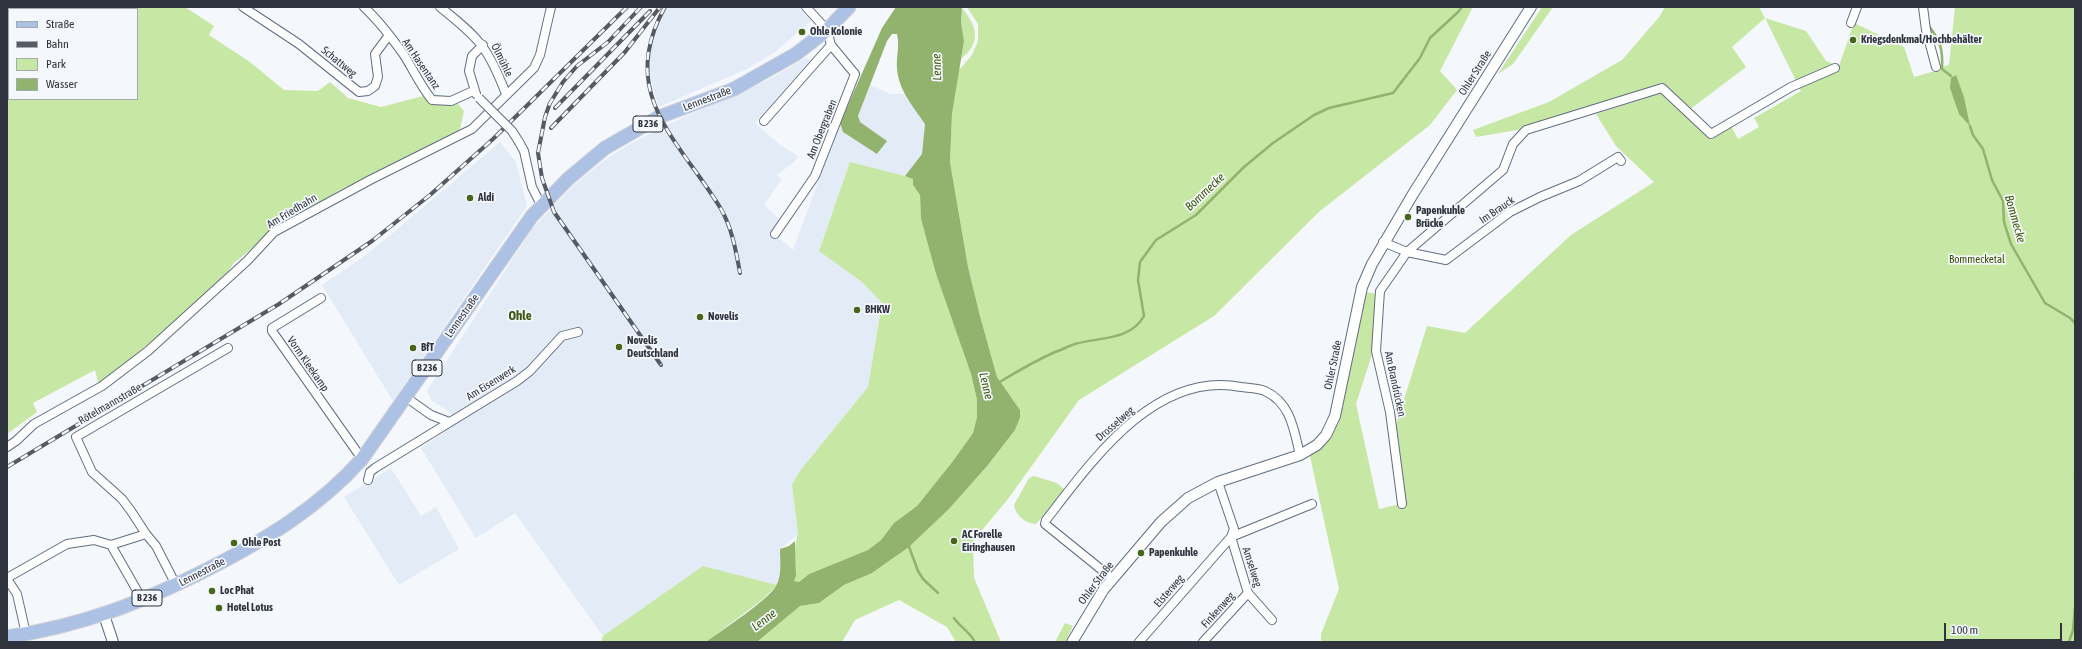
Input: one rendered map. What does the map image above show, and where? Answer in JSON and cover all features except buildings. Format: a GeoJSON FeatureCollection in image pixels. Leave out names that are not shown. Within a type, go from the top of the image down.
{"type":"FeatureCollection","features":[{"type":"Feature","properties":{"kind":"main road","name":"Lennestraße"},"geometry":{"type":"LineString","coordinates":[[7,637],[29,636],[104,615],[143,601],[226,560],[293,521],[331,491],[362,459],[407,398],[499,263],[541,205],[568,178],[605,148],[659,118],[740,86],[796,54],[827,30],[849,7]]}},
{"type":"Feature","properties":{"kind":"street","name":"Schattweg"},"geometry":{"type":"LineString","coordinates":[[243,7],[299,44],[359,92],[368,91],[375,86],[378,76],[375,54],[378,47],[389,35]]}},
{"type":"Feature","properties":{"kind":"street","name":"Am Hasentanz"},"geometry":{"type":"LineString","coordinates":[[364,7],[378,20],[389,35],[404,56],[420,85],[432,100],[451,102],[473,91]]}},
{"type":"Feature","properties":{"kind":"street","name":"Ölmühle"},"geometry":{"type":"LineString","coordinates":[[440,7],[468,29],[483,45],[493,61],[506,94]]}},
{"type":"Feature","properties":{"kind":"street","name":"Am Friedhahn"},"geometry":{"type":"LineString","coordinates":[[7,447],[16,441],[34,424],[102,386],[148,351],[247,261],[274,232],[370,180],[472,129],[491,112],[506,94],[534,68],[540,55],[551,7]]}},
{"type":"Feature","properties":{"kind":"street"},"geometry":{"type":"LineString","coordinates":[[806,7],[827,30]]}},
{"type":"Feature","properties":{"kind":"street","name":"Ohler Straße"},"geometry":{"type":"LineString","coordinates":[[1072,642],[1094,603],[1162,522],[1188,498],[1218,482],[1300,455],[1317,446],[1326,435],[1335,416],[1362,287],[1383,242],[1531,7]]}},
{"type":"Feature","properties":{"kind":"street"},"geometry":{"type":"LineString","coordinates":[[1851,23],[1857,7]]}},
{"type":"Feature","properties":{"kind":"street"},"geometry":{"type":"LineString","coordinates":[[1923,7],[1926,30],[1936,68]]}},
{"type":"Feature","properties":{"kind":"street","name":"Am Obergraben"},"geometry":{"type":"LineString","coordinates":[[775,234],[815,176],[855,74],[831,45],[827,30]]}},
{"type":"Feature","properties":{"kind":"street"},"geometry":{"type":"LineString","coordinates":[[483,45],[472,56],[469,71],[473,91],[512,131],[524,150],[532,187],[541,205]]}},
{"type":"Feature","properties":{"kind":"street"},"geometry":{"type":"LineString","coordinates":[[764,121],[831,45]]}},
{"type":"Feature","properties":{"kind":"street","name":"Am Brandrücken"},"geometry":{"type":"LineString","coordinates":[[1402,504],[1390,412],[1376,351],[1380,291],[1407,252],[1503,170],[1513,144],[1526,130],[1662,88],[1711,134],[1791,87],[1835,68]]}},
{"type":"Feature","properties":{"kind":"street","name":"Im Brauck"},"geometry":{"type":"LineString","coordinates":[[1383,242],[1407,252],[1446,260],[1510,212],[1540,197],[1579,181],[1618,157],[1621,161]]}},
{"type":"Feature","properties":{"kind":"street","name":"Vorm Kleekamp"},"geometry":{"type":"LineString","coordinates":[[321,298],[272,328],[272,331],[362,459]]}},
{"type":"Feature","properties":{"kind":"street","name":"Am Eisenwerk"},"geometry":{"type":"LineString","coordinates":[[368,480],[370,472],[375,468],[517,381],[530,371],[562,336],[578,332]]}},
{"type":"Feature","properties":{"kind":"street","name":"Rötelmannstraße"},"geometry":{"type":"LineString","coordinates":[[176,585],[156,546],[122,499],[92,472],[76,437],[228,348]]}},
{"type":"Feature","properties":{"kind":"street","name":"Drosselweg"},"geometry":{"type":"LineString","coordinates":[[1113,580],[1045,524],[1046,520],[1100,452],[1135,419],[1169,397],[1200,386],[1233,385],[1265,391],[1280,402],[1291,415],[1300,455]]}},
{"type":"Feature","properties":{"kind":"street"},"geometry":{"type":"LineString","coordinates":[[407,398],[431,415],[450,422]]}},
{"type":"Feature","properties":{"kind":"street","name":"Amselweg"},"geometry":{"type":"LineString","coordinates":[[1218,482],[1234,529],[1231,537],[1248,593],[1272,620]]}},
{"type":"Feature","properties":{"kind":"street","name":"Amselweg"},"geometry":{"type":"LineString","coordinates":[[1231,537],[1312,504]]}},
{"type":"Feature","properties":{"kind":"street"},"geometry":{"type":"LineString","coordinates":[[29,636],[17,594],[7,578],[67,544],[94,540],[111,545],[146,534]]}},
{"type":"Feature","properties":{"kind":"street","name":"Elsterweg"},"geometry":{"type":"LineString","coordinates":[[1139,642],[1231,537]]}},
{"type":"Feature","properties":{"kind":"street"},"geometry":{"type":"LineString","coordinates":[[111,545],[143,601]]}},
{"type":"Feature","properties":{"kind":"street","name":"Finkenweg"},"geometry":{"type":"LineString","coordinates":[[1203,642],[1248,593]]}},
{"type":"Feature","properties":{"kind":"street"},"geometry":{"type":"LineString","coordinates":[[104,615],[113,642]]}},
{"type":"Feature","properties":{"kind":"shaded area"},"geometry":{"type":"Polygon","coordinates":[[[667,7],[798,7],[811,21],[775,52],[747,69],[659,107],[653,89],[650,71],[651,48],[659,24],[667,7]]]}},
{"type":"Feature","properties":{"kind":"shaded area"},"geometry":{"type":"Polygon","coordinates":[[[806,58],[810,60],[755,123],[779,144],[798,156],[794,162],[777,175],[782,179],[764,205],[780,220],[772,232],[793,250],[840,123],[843,132],[878,154],[886,141],[860,122],[858,116],[870,85],[890,94],[904,94],[925,124],[922,154],[905,176],[850,163],[819,250],[862,282],[882,303],[868,387],[799,472],[792,485],[798,534],[780,549],[780,566],[777,585],[703,566],[603,636],[515,513],[476,538],[421,448],[457,423],[449,411],[432,401],[427,391],[532,229],[574,185],[601,163],[626,146],[669,124],[766,81],[806,58]]]}},
{"type":"Feature","properties":{"kind":"shaded area"},"geometry":{"type":"Polygon","coordinates":[[[500,142],[516,162],[527,206],[393,401],[322,285],[359,260],[393,233],[500,142]]]}},
{"type":"Feature","properties":{"kind":"shaded area"},"geometry":{"type":"Polygon","coordinates":[[[391,468],[421,516],[436,507],[459,549],[399,585],[344,497],[391,468]]]}},
{"type":"Feature","properties":{"kind":"green space"},"geometry":{"type":"Polygon","coordinates":[[[7,7],[185,7],[214,26],[209,35],[250,62],[284,90],[318,91],[330,82],[348,98],[381,107],[431,94],[452,97],[464,111],[460,129],[440,142],[340,190],[272,231],[233,264],[225,277],[99,385],[95,370],[33,403],[37,412],[7,434],[7,7]]]}},
{"type":"Feature","properties":{"kind":"green space"},"geometry":{"type":"Polygon","coordinates":[[[967,7],[1473,7],[1440,71],[1457,90],[1430,125],[1320,211],[1214,316],[1079,400],[1008,499],[973,541],[974,578],[1001,642],[956,642],[947,627],[899,600],[855,620],[842,642],[757,642],[800,606],[819,603],[844,585],[872,573],[909,547],[949,509],[988,465],[1015,430],[1020,418],[1020,410],[997,377],[980,316],[968,267],[950,162],[952,114],[959,70],[972,55],[978,41],[978,24],[967,7]]]}},
{"type":"Feature","properties":{"kind":"green space"},"geometry":{"type":"Polygon","coordinates":[[[1542,7],[1553,7],[1513,64],[1498,74],[1542,7]]]}},
{"type":"Feature","properties":{"kind":"green space"},"geometry":{"type":"Polygon","coordinates":[[[1665,7],[1759,7],[1765,18],[1732,47],[1746,67],[1689,110],[1665,85],[1660,85],[1523,129],[1476,137],[1473,130],[1549,102],[1622,60],[1660,16],[1665,7]]]}},
{"type":"Feature","properties":{"kind":"green space","name":"Bommecketal"},"geometry":{"type":"Polygon","coordinates":[[[1955,7],[2075,7],[2075,642],[1321,642],[1321,634],[1339,589],[1310,456],[1329,436],[1364,292],[1377,294],[1373,351],[1356,404],[1379,509],[1404,503],[1396,425],[1427,326],[1465,333],[1571,235],[1654,182],[1616,146],[1596,114],[1661,93],[1711,140],[1731,126],[1738,139],[1759,127],[1754,118],[1801,91],[1765,18],[1806,31],[1826,61],[1839,66],[1854,23],[1904,47],[1914,77],[1942,69],[1941,67],[1949,65],[1955,7]]]}},
{"type":"Feature","properties":{"kind":"green space"},"geometry":{"type":"Polygon","coordinates":[[[962,8],[971,21],[975,34],[972,46],[968,53],[961,59],[964,41],[961,22],[962,8]]]}},
{"type":"Feature","properties":{"kind":"green space"},"geometry":{"type":"Polygon","coordinates":[[[850,162],[913,178],[913,185],[920,195],[921,219],[936,274],[971,374],[977,400],[977,417],[973,433],[953,461],[917,506],[894,523],[881,540],[868,550],[809,574],[799,582],[794,582],[796,570],[796,540],[798,534],[792,485],[799,472],[868,387],[882,303],[862,282],[819,251],[850,162]]]}},
{"type":"Feature","properties":{"kind":"green space"},"geometry":{"type":"Polygon","coordinates":[[[1034,476],[1057,483],[1065,490],[1036,524],[1028,522],[1019,516],[1014,505],[1029,478],[1034,476]]]}},
{"type":"Feature","properties":{"kind":"green space"},"geometry":{"type":"Polygon","coordinates":[[[703,566],[777,585],[763,599],[706,642],[601,642],[603,636],[703,566]]]}},
{"type":"Feature","properties":{"kind":"green space"},"geometry":{"type":"Polygon","coordinates":[[[1065,623],[1073,626],[1065,642],[1055,642],[1065,623]]]}},
{"type":"Feature","properties":{"kind":"water","name":"Lenne"},"geometry":{"type":"Polygon","coordinates":[[[896,7],[962,7],[961,22],[964,41],[952,114],[950,162],[968,267],[980,316],[997,377],[1020,410],[1020,418],[1015,430],[988,465],[949,509],[909,547],[872,573],[844,585],[819,603],[800,606],[757,642],[706,642],[764,599],[776,586],[779,578],[780,549],[789,546],[795,541],[796,576],[794,581],[799,582],[809,574],[868,550],[881,540],[894,523],[917,506],[973,433],[977,417],[977,400],[971,374],[936,274],[921,219],[920,195],[913,185],[913,179],[905,176],[922,154],[925,124],[907,98],[898,77],[897,34],[892,34],[887,41],[858,116],[860,122],[887,141],[877,154],[843,132],[840,123],[882,28],[896,7]]]}},
{"type":"Feature","properties":{"kind":"water"},"geometry":{"type":"Polygon","coordinates":[[[1956,75],[1964,97],[1970,126],[1959,114],[1950,88],[1951,78],[1956,75]]]}},
{"type":"Feature","properties":{"kind":"waterway","name":"Bommecke"},"geometry":{"type":"LineString","coordinates":[[998,383],[1040,359],[1075,344],[1113,337],[1131,330],[1144,316],[1138,280],[1140,262],[1156,240],[1196,215],[1244,167],[1273,143],[1314,115],[1329,108],[1393,93],[1420,58],[1430,38],[1462,7]]}},
{"type":"Feature","properties":{"kind":"waterway","name":"Bommecke"},"geometry":{"type":"LineString","coordinates":[[1929,26],[1939,42],[1942,57],[1942,69],[1951,76]]}},
{"type":"Feature","properties":{"kind":"waterway","name":"Bommecke"},"geometry":{"type":"LineString","coordinates":[[1970,126],[1973,135],[1983,149],[1992,180],[2003,201],[2004,222],[2011,244],[2045,303],[2070,318],[2075,323]]}},
{"type":"Feature","properties":{"kind":"waterway"},"geometry":{"type":"LineString","coordinates":[[2075,474],[2075,481]]}},
{"type":"Feature","properties":{"kind":"waterway"},"geometry":{"type":"LineString","coordinates":[[908,544],[918,571],[923,579],[938,593]]}},
{"type":"Feature","properties":{"kind":"waterway"},"geometry":{"type":"LineString","coordinates":[[2069,642],[2073,630],[2075,607]]}},
{"type":"Feature","properties":{"kind":"waterway"},"geometry":{"type":"LineString","coordinates":[[954,618],[975,642]]}},
{"type":"Feature","properties":{"kind":"railway"},"geometry":{"type":"LineString","coordinates":[[7,467],[279,304],[372,241],[430,195],[493,139],[627,7]]}},
{"type":"Feature","properties":{"kind":"railway"},"geometry":{"type":"LineString","coordinates":[[641,7],[608,42],[577,66],[563,82],[550,103],[545,117],[538,153],[542,178],[554,212],[661,365]]}},
{"type":"Feature","properties":{"kind":"railway"},"geometry":{"type":"LineString","coordinates":[[551,128],[625,52],[660,7]]}},
{"type":"Feature","properties":{"kind":"railway"},"geometry":{"type":"LineString","coordinates":[[665,7],[652,38],[647,66],[650,91],[659,115],[672,138],[705,184],[725,216],[733,240],[740,273]]}},
{"type":"Feature","properties":{"kind":"railway"},"geometry":{"type":"LineString","coordinates":[[555,108],[650,11]]}},
{"type":"Feature","properties":{"kind":"place","name":"Ohle Kolonie"},"geometry":{"type":"Point","coordinates":[802,32]}},
{"type":"Feature","properties":{"kind":"place","name":"Kriegsdenkmal/Hochbehälter"},"geometry":{"type":"Point","coordinates":[1853,40]}},
{"type":"Feature","properties":{"kind":"place","name":"Aldi"},"geometry":{"type":"Point","coordinates":[470,198]}},
{"type":"Feature","properties":{"kind":"place","name":"Papenkuhle Brücke"},"geometry":{"type":"Point","coordinates":[1408,217]}},
{"type":"Feature","properties":{"kind":"place","name":"BHKW"},"geometry":{"type":"Point","coordinates":[857,310]}},
{"type":"Feature","properties":{"kind":"place","name":"Novelis"},"geometry":{"type":"Point","coordinates":[700,317]}},
{"type":"Feature","properties":{"kind":"place","name":"Novelis Deutschland"},"geometry":{"type":"Point","coordinates":[619,347]}},
{"type":"Feature","properties":{"kind":"place","name":"BfT"},"geometry":{"type":"Point","coordinates":[413,348]}},
{"type":"Feature","properties":{"kind":"place","name":"AC Forelle Eiringhausen"},"geometry":{"type":"Point","coordinates":[954,541]}},
{"type":"Feature","properties":{"kind":"place","name":"Ohle Post"},"geometry":{"type":"Point","coordinates":[234,543]}},
{"type":"Feature","properties":{"kind":"place","name":"Papenkuhle"},"geometry":{"type":"Point","coordinates":[1141,553]}},
{"type":"Feature","properties":{"kind":"place","name":"Loc Phat"},"geometry":{"type":"Point","coordinates":[212,591]}},
{"type":"Feature","properties":{"kind":"place","name":"Hotel Lotus"},"geometry":{"type":"Point","coordinates":[219,608]}},
{"type":"Feature","properties":{"kind":"district","name":"Ohle"},"geometry":{"type":"Point","coordinates":[520,316]}}]}
